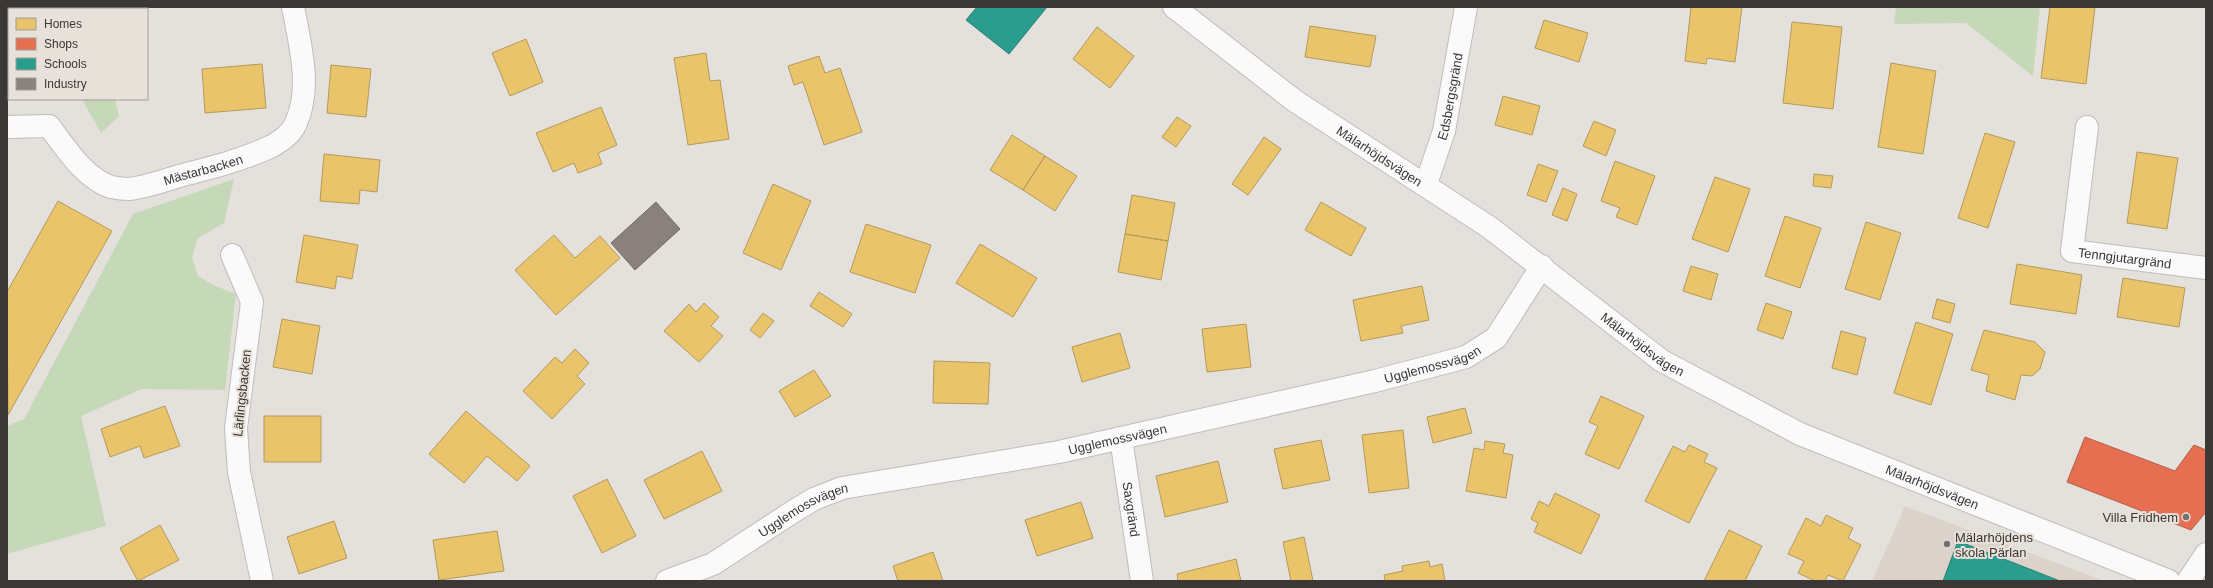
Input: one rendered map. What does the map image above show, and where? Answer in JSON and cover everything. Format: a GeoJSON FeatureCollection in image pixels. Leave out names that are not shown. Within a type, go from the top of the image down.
{"type":"FeatureCollection","features":[{"type":"Feature","properties":{"kind":"street","name":"Mästarbacken"},"geometry":{"type":"LineString","coordinates":[[7,127],[49,126],[66,149],[86,170],[111,187],[127,189],[202,170],[272,146],[283,139],[295,125],[302,106],[304,81],[303,60],[293,7]]}},
{"type":"Feature","properties":{"kind":"street","name":"Mälarhöjdsvägen"},"geometry":{"type":"LineString","coordinates":[[1174,7],[1295,101],[1426,184],[1489,227],[1542,266],[1662,361],[1800,434],[2169,581]]}},
{"type":"Feature","properties":{"kind":"street","name":"Edsbergsgränd"},"geometry":{"type":"LineString","coordinates":[[1426,184],[1444,131],[1466,7]]}},
{"type":"Feature","properties":{"kind":"street","name":"Tenngjutargränd"},"geometry":{"type":"LineString","coordinates":[[2087,127],[2072,250],[2206,268]]}},
{"type":"Feature","properties":{"kind":"street","name":"Lärlingsbacken"},"geometry":{"type":"LineString","coordinates":[[232,255],[252,302],[236,428],[239,472],[262,581]]}},
{"type":"Feature","properties":{"kind":"street","name":"Ugglemossvägen"},"geometry":{"type":"LineString","coordinates":[[667,581],[715,573],[794,511],[814,499],[842,488],[1059,452],[1375,382],[1466,357],[1496,338],[1542,266]]}},
{"type":"Feature","properties":{"kind":"street","name":"Saxgränd"},"geometry":{"type":"LineString","coordinates":[[1121,438],[1142,581]]}},
{"type":"Feature","properties":{"kind":"street"},"geometry":{"type":"LineString","coordinates":[[2188,581],[2206,554]]}},
{"type":"Feature","properties":{"kind":"shaded area","name":"Mälarhöjdens skola Pärlan"},"geometry":{"type":"Polygon","coordinates":[[[1905,506],[2105,581],[1872,581],[1905,506]]]}},
{"type":"Feature","properties":{"kind":"green space"},"geometry":{"type":"Polygon","coordinates":[[[1896,7],[2040,7],[2033,76],[1966,23],[1894,24],[1896,7]]]}},
{"type":"Feature","properties":{"kind":"green space"},"geometry":{"type":"Polygon","coordinates":[[[83,100],[115,100],[119,116],[101,133],[83,100]]]}},
{"type":"Feature","properties":{"kind":"green space"},"geometry":{"type":"Polygon","coordinates":[[[234,179],[224,223],[198,238],[192,257],[198,276],[213,285],[236,294],[225,390],[142,389],[81,416],[106,526],[7,554],[7,426],[24,419],[133,214],[234,179]]]}},
{"type":"Feature","properties":{"kind":"building: Homes"},"geometry":{"type":"Polygon","coordinates":[[[7,7],[67,7],[8,8],[7,31],[7,7]]]}},
{"type":"Feature","properties":{"kind":"building: Homes"},"geometry":{"type":"Polygon","coordinates":[[[1691,7],[1742,7],[1735,62],[1707,58],[1706,64],[1685,61],[1691,7]]]}},
{"type":"Feature","properties":{"kind":"building: Homes"},"geometry":{"type":"Polygon","coordinates":[[[2050,7],[2095,7],[2086,84],[2041,78],[2050,7]]]}},
{"type":"Feature","properties":{"kind":"building: Homes"},"geometry":{"type":"Polygon","coordinates":[[[1544,20],[1588,33],[1579,62],[1535,48],[1544,20]]]}},
{"type":"Feature","properties":{"kind":"building: Homes"},"geometry":{"type":"Polygon","coordinates":[[[1792,22],[1842,27],[1833,109],[1783,103],[1792,22]]]}},
{"type":"Feature","properties":{"kind":"building: Homes"},"geometry":{"type":"Polygon","coordinates":[[[1310,26],[1376,36],[1370,67],[1305,57],[1310,26]]]}},
{"type":"Feature","properties":{"kind":"building: Homes"},"geometry":{"type":"Polygon","coordinates":[[[1097,27],[1134,56],[1110,88],[1073,59],[1097,27]]]}},
{"type":"Feature","properties":{"kind":"building: Homes"},"geometry":{"type":"Polygon","coordinates":[[[526,39],[543,82],[510,96],[492,53],[526,39]]]}},
{"type":"Feature","properties":{"kind":"building: Homes"},"geometry":{"type":"Polygon","coordinates":[[[706,53],[710,81],[720,80],[729,139],[688,145],[674,58],[706,53]]]}},
{"type":"Feature","properties":{"kind":"building: Homes"},"geometry":{"type":"Polygon","coordinates":[[[819,56],[825,73],[840,68],[862,132],[824,145],[803,82],[794,85],[788,66],[819,56]]]}},
{"type":"Feature","properties":{"kind":"building: Homes"},"geometry":{"type":"Polygon","coordinates":[[[1891,63],[1936,71],[1923,154],[1878,147],[1891,63]]]}},
{"type":"Feature","properties":{"kind":"building: Homes"},"geometry":{"type":"Polygon","coordinates":[[[262,64],[266,108],[205,113],[202,69],[262,64]]]}},
{"type":"Feature","properties":{"kind":"building: Homes"},"geometry":{"type":"Polygon","coordinates":[[[331,65],[371,69],[366,117],[327,113],[331,65]]]}},
{"type":"Feature","properties":{"kind":"building: Homes"},"geometry":{"type":"Polygon","coordinates":[[[1503,96],[1540,106],[1532,135],[1495,125],[1503,96]]]}},
{"type":"Feature","properties":{"kind":"building: Homes"},"geometry":{"type":"Polygon","coordinates":[[[601,107],[617,145],[598,153],[602,164],[578,173],[574,163],[553,172],[536,133],[601,107]]]}},
{"type":"Feature","properties":{"kind":"building: Homes"},"geometry":{"type":"Polygon","coordinates":[[[1177,117],[1191,126],[1176,147],[1162,137],[1177,117]]]}},
{"type":"Feature","properties":{"kind":"building: Homes"},"geometry":{"type":"Polygon","coordinates":[[[1594,121],[1616,130],[1606,156],[1583,146],[1594,121]]]}},
{"type":"Feature","properties":{"kind":"building: Homes"},"geometry":{"type":"Polygon","coordinates":[[[1985,133],[2015,142],[1988,228],[1958,218],[1985,133]]]}},
{"type":"Feature","properties":{"kind":"building: Homes"},"geometry":{"type":"Polygon","coordinates":[[[1012,135],[1045,156],[1023,190],[990,170],[1012,135]]]}},
{"type":"Feature","properties":{"kind":"building: Homes"},"geometry":{"type":"Polygon","coordinates":[[[1264,137],[1281,149],[1248,195],[1232,184],[1264,137]]]}},
{"type":"Feature","properties":{"kind":"building: Homes"},"geometry":{"type":"Polygon","coordinates":[[[2137,152],[2178,158],[2167,229],[2127,223],[2137,152]]]}},
{"type":"Feature","properties":{"kind":"building: Homes"},"geometry":{"type":"Polygon","coordinates":[[[324,154],[380,160],[377,192],[360,190],[359,204],[320,201],[324,154]]]}},
{"type":"Feature","properties":{"kind":"building: Homes"},"geometry":{"type":"Polygon","coordinates":[[[1045,156],[1077,176],[1055,211],[1023,190],[1045,156]]]}},
{"type":"Feature","properties":{"kind":"building: Homes"},"geometry":{"type":"Polygon","coordinates":[[[1615,161],[1655,176],[1637,225],[1616,217],[1620,208],[1601,201],[1615,161]]]}},
{"type":"Feature","properties":{"kind":"building: Homes"},"geometry":{"type":"Polygon","coordinates":[[[1538,164],[1558,171],[1546,202],[1527,195],[1538,164]]]}},
{"type":"Feature","properties":{"kind":"building: Homes"},"geometry":{"type":"Polygon","coordinates":[[[1814,174],[1833,176],[1831,188],[1813,186],[1814,174]]]}},
{"type":"Feature","properties":{"kind":"building: Homes"},"geometry":{"type":"Polygon","coordinates":[[[1715,177],[1750,189],[1728,252],[1692,239],[1715,177]]]}},
{"type":"Feature","properties":{"kind":"building: Homes"},"geometry":{"type":"Polygon","coordinates":[[[773,184],[811,201],[781,270],[743,253],[773,184]]]}},
{"type":"Feature","properties":{"kind":"building: Homes"},"geometry":{"type":"Polygon","coordinates":[[[1563,188],[1577,194],[1567,221],[1552,215],[1563,188]]]}},
{"type":"Feature","properties":{"kind":"building: Homes"},"geometry":{"type":"Polygon","coordinates":[[[1132,195],[1175,203],[1168,241],[1125,234],[1132,195]]]}},
{"type":"Feature","properties":{"kind":"building: Homes"},"geometry":{"type":"Polygon","coordinates":[[[58,201],[112,231],[8,415],[7,292],[58,201]]]}},
{"type":"Feature","properties":{"kind":"building: Homes"},"geometry":{"type":"Polygon","coordinates":[[[1321,202],[1366,228],[1351,256],[1305,230],[1321,202]]]}},
{"type":"Feature","properties":{"kind":"building: Homes"},"geometry":{"type":"Polygon","coordinates":[[[1785,216],[1821,228],[1800,288],[1765,276],[1785,216]]]}},
{"type":"Feature","properties":{"kind":"building: Homes"},"geometry":{"type":"Polygon","coordinates":[[[1866,222],[1901,233],[1880,300],[1845,289],[1866,222]]]}},
{"type":"Feature","properties":{"kind":"building: Homes"},"geometry":{"type":"Polygon","coordinates":[[[866,224],[931,245],[915,293],[850,272],[866,224]]]}},
{"type":"Feature","properties":{"kind":"building: Homes"},"geometry":{"type":"Polygon","coordinates":[[[1125,234],[1168,241],[1161,280],[1118,272],[1125,234]]]}},
{"type":"Feature","properties":{"kind":"building: Homes"},"geometry":{"type":"Polygon","coordinates":[[[304,235],[358,245],[352,279],[337,276],[335,289],[296,282],[304,235]]]}},
{"type":"Feature","properties":{"kind":"building: Homes"},"geometry":{"type":"Polygon","coordinates":[[[554,235],[575,258],[600,236],[620,258],[556,315],[515,270],[554,235]]]}},
{"type":"Feature","properties":{"kind":"building: Homes"},"geometry":{"type":"Polygon","coordinates":[[[980,244],[1037,278],[1013,317],[956,283],[980,244]]]}},
{"type":"Feature","properties":{"kind":"building: Homes"},"geometry":{"type":"Polygon","coordinates":[[[2017,264],[2082,275],[2076,314],[2010,304],[2017,264]]]}},
{"type":"Feature","properties":{"kind":"building: Homes"},"geometry":{"type":"Polygon","coordinates":[[[1691,266],[1718,274],[1711,300],[1683,291],[1691,266]]]}},
{"type":"Feature","properties":{"kind":"building: Homes"},"geometry":{"type":"Polygon","coordinates":[[[2123,278],[2185,288],[2179,327],[2117,317],[2123,278]]]}},
{"type":"Feature","properties":{"kind":"building: Homes"},"geometry":{"type":"Polygon","coordinates":[[[1422,286],[1429,320],[1401,326],[1403,333],[1361,341],[1353,300],[1422,286]]]}},
{"type":"Feature","properties":{"kind":"building: Homes"},"geometry":{"type":"Polygon","coordinates":[[[819,292],[852,314],[843,327],[810,306],[819,292]]]}},
{"type":"Feature","properties":{"kind":"building: Homes"},"geometry":{"type":"Polygon","coordinates":[[[1937,299],[1955,304],[1950,323],[1932,318],[1937,299]]]}},
{"type":"Feature","properties":{"kind":"building: Homes"},"geometry":{"type":"Polygon","coordinates":[[[704,303],[719,317],[711,326],[723,336],[699,362],[664,331],[689,304],[696,312],[704,303]]]}},
{"type":"Feature","properties":{"kind":"building: Homes"},"geometry":{"type":"Polygon","coordinates":[[[1766,303],[1792,312],[1783,339],[1757,330],[1766,303]]]}},
{"type":"Feature","properties":{"kind":"building: Homes"},"geometry":{"type":"Polygon","coordinates":[[[763,313],[774,321],[760,338],[750,330],[763,313]]]}},
{"type":"Feature","properties":{"kind":"building: Homes"},"geometry":{"type":"Polygon","coordinates":[[[282,319],[320,326],[312,374],[273,367],[282,319]]]}},
{"type":"Feature","properties":{"kind":"building: Homes"},"geometry":{"type":"Polygon","coordinates":[[[1916,322],[1953,334],[1931,405],[1894,393],[1916,322]]]}},
{"type":"Feature","properties":{"kind":"building: Homes"},"geometry":{"type":"Polygon","coordinates":[[[1246,324],[1251,367],[1207,372],[1202,329],[1246,324]]]}},
{"type":"Feature","properties":{"kind":"building: Homes"},"geometry":{"type":"Polygon","coordinates":[[[1984,330],[2035,342],[2045,352],[2040,369],[2032,376],[2021,375],[2015,400],[1986,391],[1989,375],[1971,370],[1984,330]]]}},
{"type":"Feature","properties":{"kind":"building: Homes"},"geometry":{"type":"Polygon","coordinates":[[[1841,331],[1866,338],[1857,375],[1832,368],[1841,331]]]}},
{"type":"Feature","properties":{"kind":"building: Homes"},"geometry":{"type":"Polygon","coordinates":[[[1120,333],[1130,368],[1082,382],[1072,347],[1120,333]]]}},
{"type":"Feature","properties":{"kind":"building: Homes"},"geometry":{"type":"Polygon","coordinates":[[[575,349],[589,363],[577,376],[585,384],[552,419],[523,391],[555,357],[562,363],[575,349]]]}},
{"type":"Feature","properties":{"kind":"building: Homes"},"geometry":{"type":"Polygon","coordinates":[[[934,361],[990,363],[988,404],[933,403],[934,361]]]}},
{"type":"Feature","properties":{"kind":"building: Homes"},"geometry":{"type":"Polygon","coordinates":[[[814,370],[831,396],[795,417],[779,391],[814,370]]]}},
{"type":"Feature","properties":{"kind":"building: Homes"},"geometry":{"type":"Polygon","coordinates":[[[1601,396],[1644,416],[1619,469],[1585,454],[1598,426],[1589,422],[1601,396]]]}},
{"type":"Feature","properties":{"kind":"building: Homes"},"geometry":{"type":"Polygon","coordinates":[[[165,406],[180,446],[144,458],[140,446],[110,457],[101,429],[165,406]]]}},
{"type":"Feature","properties":{"kind":"building: Homes"},"geometry":{"type":"Polygon","coordinates":[[[1465,408],[1472,433],[1433,443],[1427,417],[1465,408]]]}},
{"type":"Feature","properties":{"kind":"building: Homes"},"geometry":{"type":"Polygon","coordinates":[[[466,411],[530,466],[517,481],[487,456],[464,483],[429,454],[466,411]]]}},
{"type":"Feature","properties":{"kind":"building: Homes"},"geometry":{"type":"Polygon","coordinates":[[[264,416],[321,416],[321,462],[264,462],[264,416]]]}},
{"type":"Feature","properties":{"kind":"building: Homes"},"geometry":{"type":"Polygon","coordinates":[[[1403,430],[1409,488],[1369,493],[1362,435],[1403,430]]]}},
{"type":"Feature","properties":{"kind":"building: Homes"},"geometry":{"type":"Polygon","coordinates":[[[1321,440],[1330,480],[1283,489],[1274,449],[1321,440]]]}},
{"type":"Feature","properties":{"kind":"building: Homes"},"geometry":{"type":"Polygon","coordinates":[[[1485,441],[1505,444],[1503,453],[1513,455],[1506,498],[1466,491],[1474,448],[1484,450],[1485,441]]]}},
{"type":"Feature","properties":{"kind":"building: Homes"},"geometry":{"type":"Polygon","coordinates":[[[1689,445],[1708,454],[1704,462],[1717,468],[1689,523],[1645,501],[1673,446],[1685,452],[1689,445]]]}},
{"type":"Feature","properties":{"kind":"building: Homes"},"geometry":{"type":"Polygon","coordinates":[[[702,451],[722,491],[664,519],[644,480],[702,451]]]}},
{"type":"Feature","properties":{"kind":"building: Homes"},"geometry":{"type":"Polygon","coordinates":[[[1218,461],[1228,502],[1165,517],[1156,476],[1218,461]]]}},
{"type":"Feature","properties":{"kind":"building: Homes"},"geometry":{"type":"Polygon","coordinates":[[[607,479],[636,536],[602,553],[573,496],[607,479]]]}},
{"type":"Feature","properties":{"kind":"building: Homes"},"geometry":{"type":"Polygon","coordinates":[[[1555,493],[1600,515],[1581,554],[1534,532],[1538,523],[1531,519],[1539,501],[1549,506],[1555,493]]]}},
{"type":"Feature","properties":{"kind":"building: Homes"},"geometry":{"type":"Polygon","coordinates":[[[1081,502],[1093,538],[1037,556],[1025,520],[1081,502]]]}},
{"type":"Feature","properties":{"kind":"building: Homes"},"geometry":{"type":"Polygon","coordinates":[[[1826,515],[1853,528],[1848,538],[1861,545],[1843,581],[1828,575],[1825,581],[1815,581],[1798,573],[1804,561],[1788,554],[1806,518],[1821,526],[1826,515]]]}},
{"type":"Feature","properties":{"kind":"building: Homes"},"geometry":{"type":"Polygon","coordinates":[[[334,521],[347,558],[299,574],[287,537],[334,521]]]}},
{"type":"Feature","properties":{"kind":"building: Homes"},"geometry":{"type":"Polygon","coordinates":[[[160,525],[179,560],[138,581],[120,548],[160,525]]]}},
{"type":"Feature","properties":{"kind":"building: Homes"},"geometry":{"type":"Polygon","coordinates":[[[1729,530],[1762,546],[1745,581],[1704,581],[1729,530]]]}},
{"type":"Feature","properties":{"kind":"building: Homes"},"geometry":{"type":"Polygon","coordinates":[[[497,531],[504,571],[439,580],[433,540],[497,531]]]}},
{"type":"Feature","properties":{"kind":"building: Homes"},"geometry":{"type":"Polygon","coordinates":[[[1304,537],[1313,581],[1291,581],[1283,542],[1304,537]]]}},
{"type":"Feature","properties":{"kind":"building: Homes"},"geometry":{"type":"Polygon","coordinates":[[[933,552],[943,581],[898,581],[893,566],[933,552]]]}},
{"type":"Feature","properties":{"kind":"building: Homes"},"geometry":{"type":"Polygon","coordinates":[[[1236,559],[1241,581],[1178,581],[1177,574],[1236,559]]]}},
{"type":"Feature","properties":{"kind":"building: Homes"},"geometry":{"type":"Polygon","coordinates":[[[1429,561],[1430,567],[1442,564],[1445,581],[1385,581],[1384,575],[1403,571],[1402,566],[1429,561]]]}},
{"type":"Feature","properties":{"kind":"building: Shops"},"geometry":{"type":"Polygon","coordinates":[[[2085,437],[2175,471],[2194,445],[2206,450],[2206,512],[2191,530],[2067,482],[2085,437]]]}},
{"type":"Feature","properties":{"kind":"building: Schools"},"geometry":{"type":"Polygon","coordinates":[[[977,7],[1047,7],[1009,54],[966,20],[977,7]]]}},
{"type":"Feature","properties":{"kind":"building: Schools"},"geometry":{"type":"Polygon","coordinates":[[[1958,541],[2060,581],[1943,581],[1958,541]]]}},
{"type":"Feature","properties":{"kind":"building: Industry"},"geometry":{"type":"Polygon","coordinates":[[[656,202],[680,229],[635,270],[611,243],[656,202]]]}},
{"type":"Feature","properties":{"kind":"place","name":"Villa Fridhem"},"geometry":{"type":"Point","coordinates":[2186,517]}},
{"type":"Feature","properties":{"kind":"place","name":"Mälarhöjdens skola Pärlan"},"geometry":{"type":"Point","coordinates":[1947,544]}}]}
